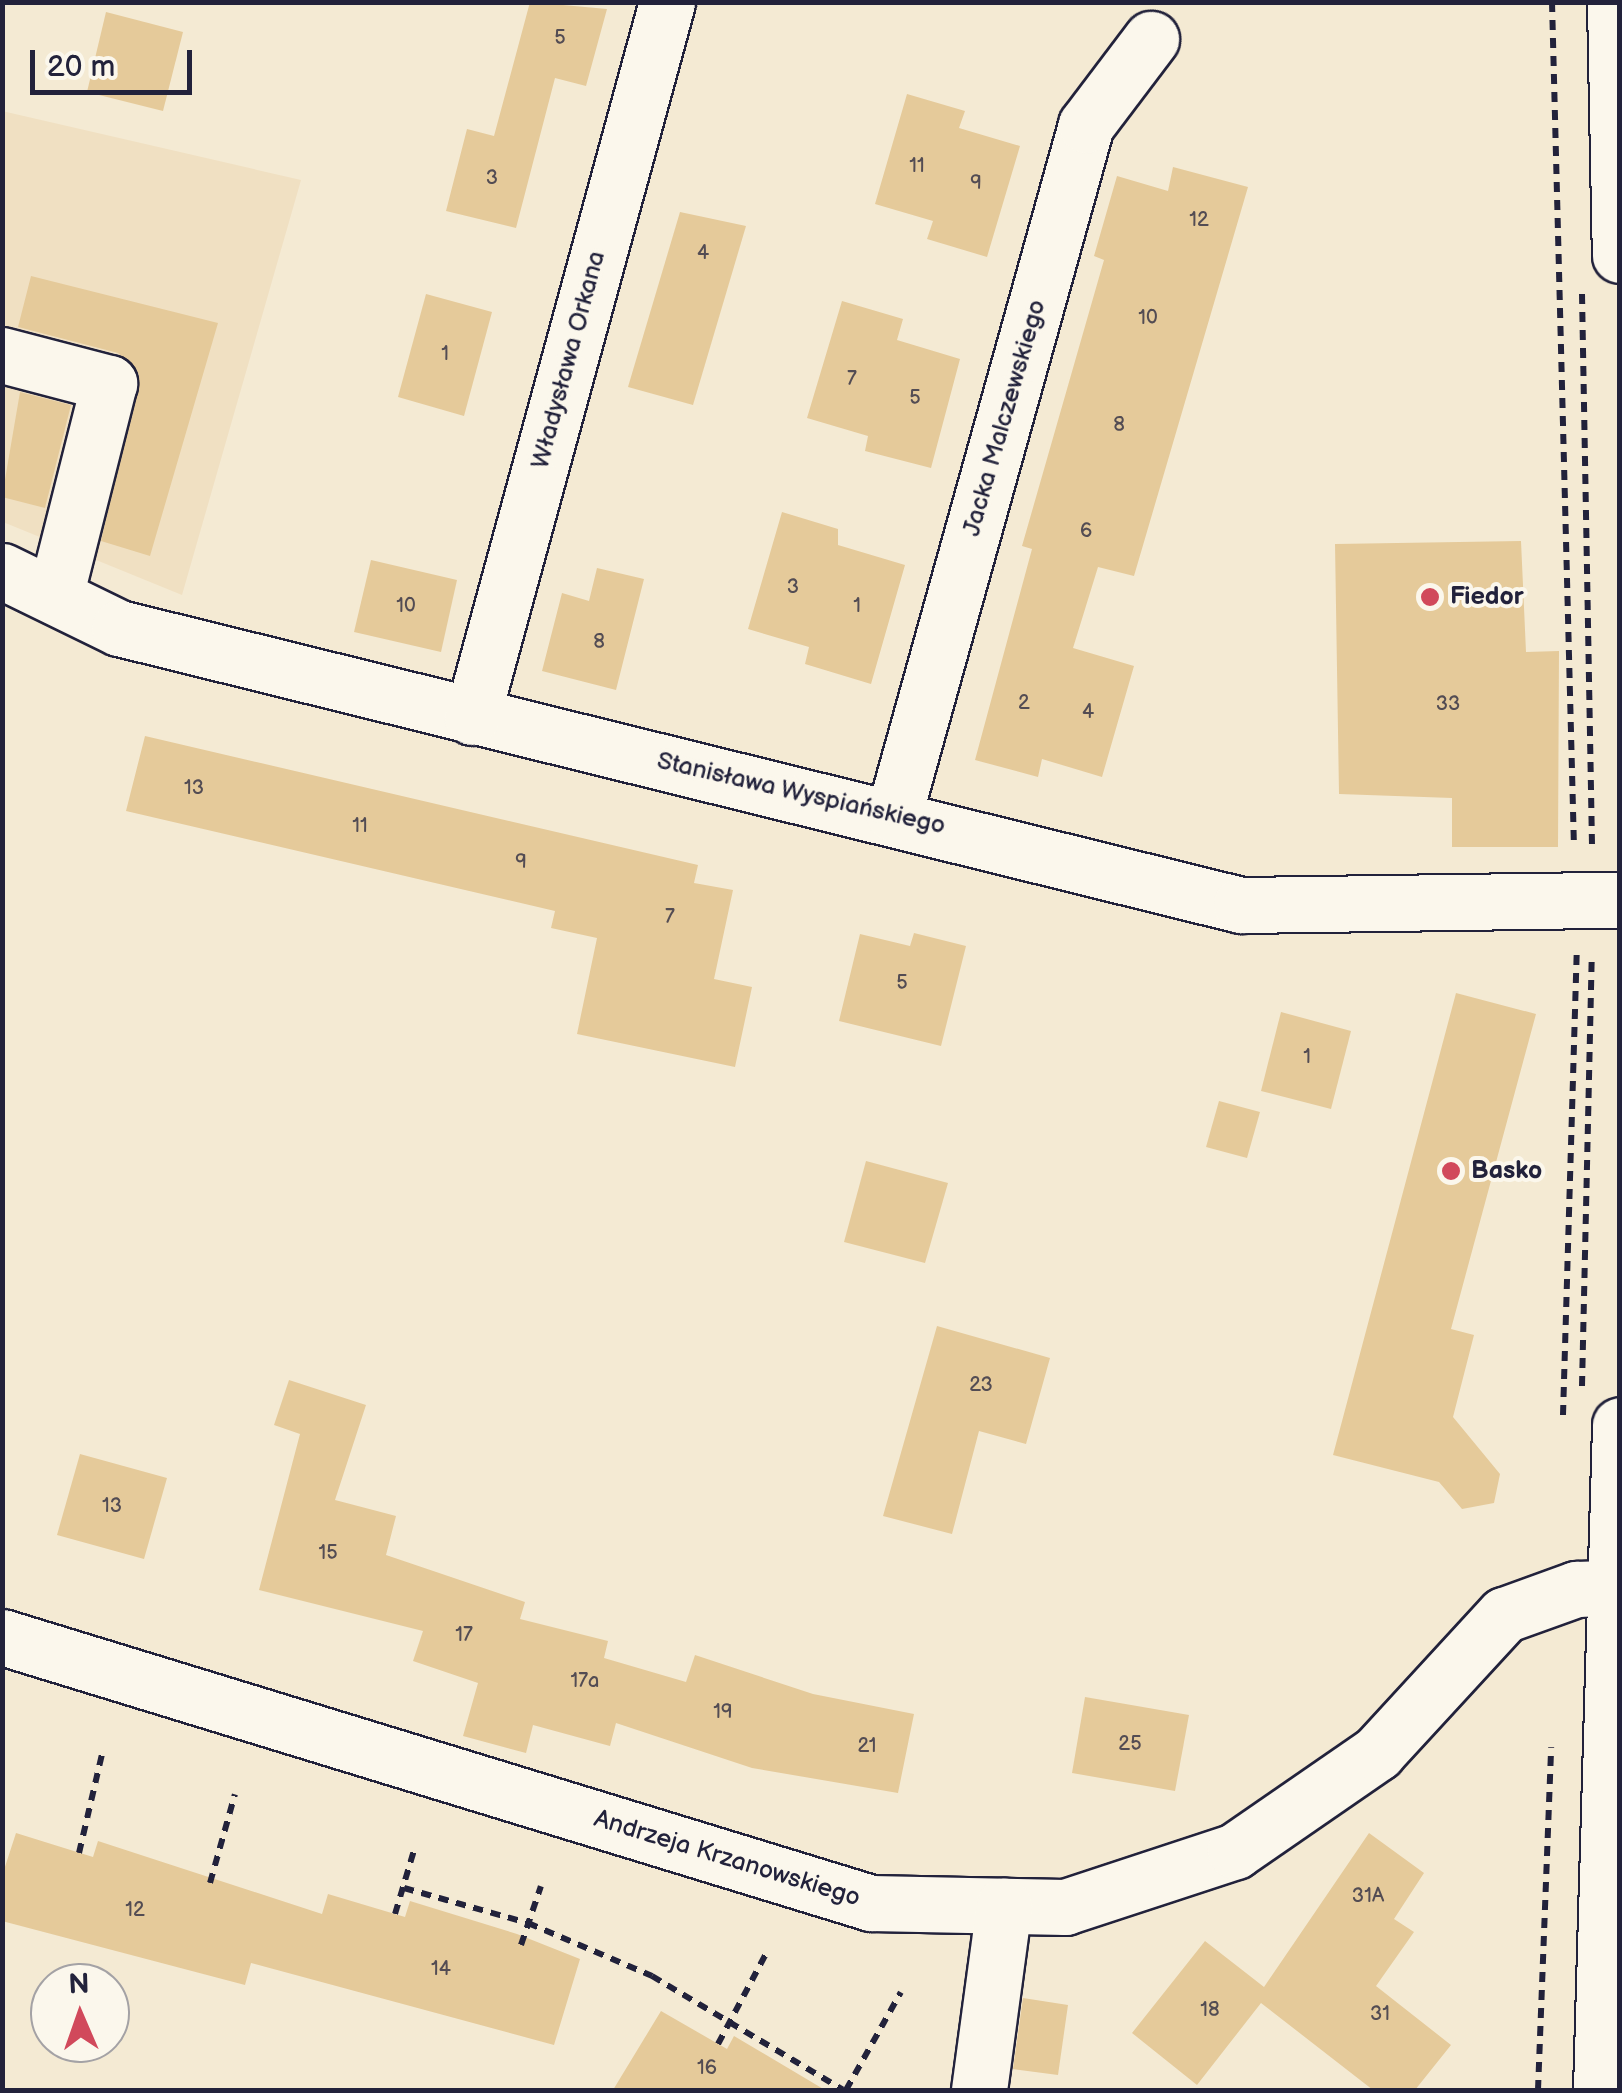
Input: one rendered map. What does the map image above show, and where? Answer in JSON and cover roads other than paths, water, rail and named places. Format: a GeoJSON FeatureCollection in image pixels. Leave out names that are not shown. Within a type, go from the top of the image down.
{"type":"FeatureCollection","features":[{"type":"Feature","properties":{"kind":"street","name":"Władysława Orkana"},"geometry":{"type":"LineString","coordinates":[[472,716],[667,2]]}},
{"type":"Feature","properties":{"kind":"street"},"geometry":{"type":"LineString","coordinates":[[1601,266],[1614,2]]}},
{"type":"Feature","properties":{"kind":"street","name":"Jacka Malczewskiego"},"geometry":{"type":"LineString","coordinates":[[894,814],[1086,126],[1151,40]]}},
{"type":"Feature","properties":{"kind":"street"},"geometry":{"type":"LineString","coordinates":[[2,354],[108,384],[55,596]]}},
{"type":"Feature","properties":{"kind":"street","name":"Stanisława Wyspiańskiego"},"geometry":{"type":"LineString","coordinates":[[2,570],[120,628],[472,716],[894,814],[1242,906],[1594,887]]}},
{"type":"Feature","properties":{"kind":"street"},"geometry":{"type":"LineString","coordinates":[[1600,1410],[1614,1588],[1612,1955],[1601,2090]]}},
{"type":"Feature","properties":{"kind":"street","name":"Andrzeja Krzanowskiego"},"geometry":{"type":"LineString","coordinates":[[2,1637],[871,1903],[1066,1907],[1234,1851],[1377,1753],[1504,1615],[1576,1589],[1614,1588]]}},
{"type":"Feature","properties":{"kind":"street"},"geometry":{"type":"LineString","coordinates":[[980,2090],[1004,1906]]}},
{"type":"Feature","properties":{"kind":"place","name":"Fiedor"},"geometry":{"type":"Point","coordinates":[1430,597]}},
{"type":"Feature","properties":{"kind":"place","name":"Basko"},"geometry":{"type":"Point","coordinates":[1451,1171]}}]}
